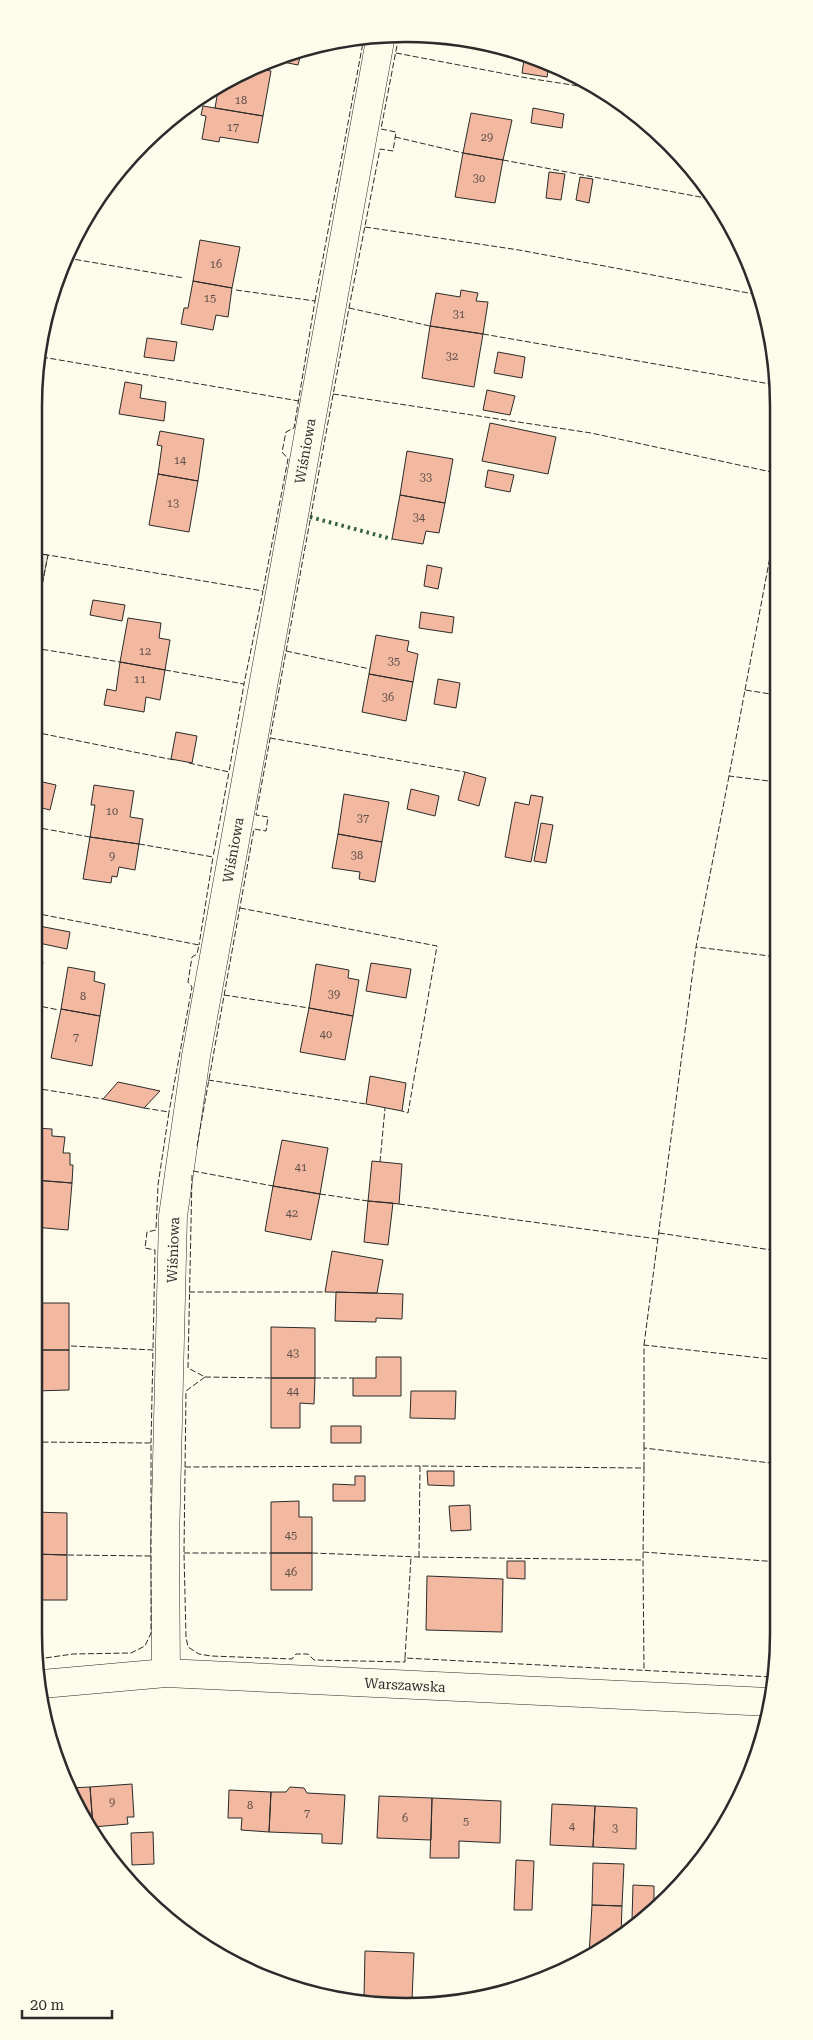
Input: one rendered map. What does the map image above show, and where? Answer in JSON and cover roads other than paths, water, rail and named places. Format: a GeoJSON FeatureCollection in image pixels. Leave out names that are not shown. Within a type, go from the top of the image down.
{"type":"FeatureCollection","features":[{"type":"Feature","properties":{"kind":"street","name":"Wiśniowa"},"geometry":{"type":"LineString","coordinates":[[166,1673],[165,1543],[173,1216],[196,1056],[379,43]]}},
{"type":"Feature","properties":{"kind":"street","name":"Warszawska"},"geometry":{"type":"LineString","coordinates":[[46,1684],[166,1673],[764,1702]]}}]}
